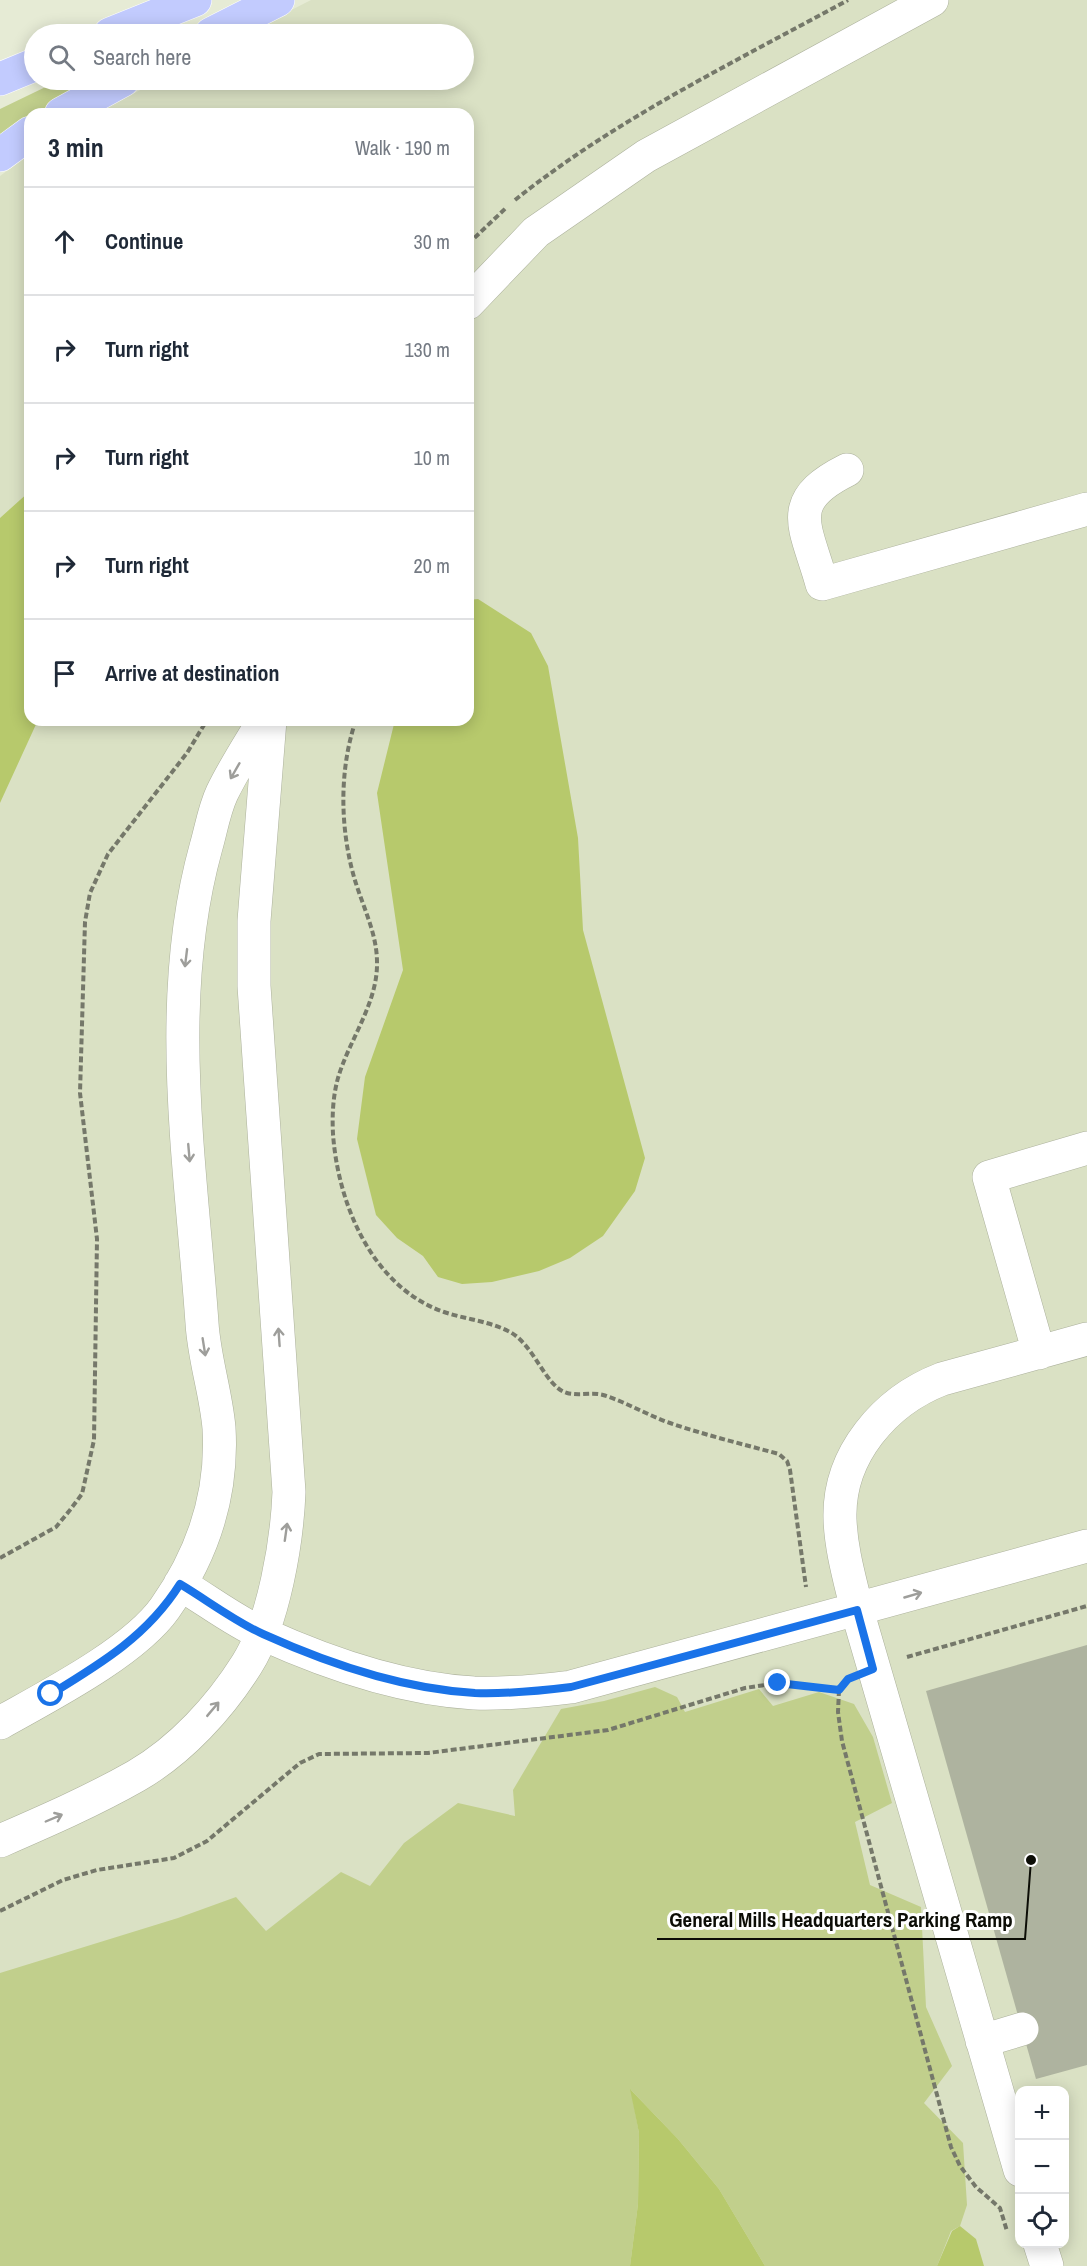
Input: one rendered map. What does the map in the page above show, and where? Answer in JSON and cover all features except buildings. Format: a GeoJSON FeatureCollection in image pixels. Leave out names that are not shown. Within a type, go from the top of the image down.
{"type":"FeatureCollection","features":[{"type":"Feature","properties":{"kind":"highway"},"geometry":{"type":"LineString","coordinates":[[135,24],[195,0]]}},
{"type":"Feature","properties":{"kind":"highway"},"geometry":{"type":"LineString","coordinates":[[231,24],[278,0]]}},
{"type":"Feature","properties":{"kind":"highway"},"geometry":{"type":"LineString","coordinates":[[0,79],[24,69]]}},
{"type":"Feature","properties":{"kind":"highway"},"geometry":{"type":"LineString","coordinates":[[72,108],[105,90]]}},
{"type":"Feature","properties":{"kind":"highway"},"geometry":{"type":"LineString","coordinates":[[0,155],[24,137]]}},
{"type":"Feature","properties":{"kind":"lane"},"geometry":{"type":"LineString","coordinates":[[474,297],[536,232],[646,156],[932,0]]}},
{"type":"Feature","properties":{"kind":"lane"},"geometry":{"type":"LineString","coordinates":[[847,470],[814,490],[806,503],[804,519],[822,584],[1087,508]]}},
{"type":"Feature","properties":{"kind":"lane"},"geometry":{"type":"LineString","coordinates":[[0,1723],[96,1667],[128,1643],[164,1610],[204,1536],[214,1506],[219,1471],[219,1427],[203,1341],[185,1100],[185,967],[196,882],[221,795],[261,726]]}},
{"type":"Feature","properties":{"kind":"lane"},"geometry":{"type":"LineString","coordinates":[[0,1841],[128,1781],[192,1733],[216,1706],[248,1663],[261,1633],[287,1533],[289,1492],[254,986],[254,921],[270,726]]}},
{"type":"Feature","properties":{"kind":"lane"},"geometry":{"type":"LineString","coordinates":[[1039,1353],[989,1177],[1087,1148]]}},
{"type":"Feature","properties":{"kind":"lane"},"geometry":{"type":"LineString","coordinates":[[1015,2153],[857,1610],[842,1545],[841,1493],[852,1461],[875,1423],[919,1388],[942,1379],[1087,1339]]}},
{"type":"Feature","properties":{"kind":"lane"},"geometry":{"type":"LineString","coordinates":[[180,1584],[261,1633],[338,1662],[407,1683],[473,1693],[524,1692],[571,1687],[1087,1546]]}},
{"type":"Feature","properties":{"kind":"lane"},"geometry":{"type":"LineString","coordinates":[[982,2041],[1022,2029]]}},
{"type":"Feature","properties":{"kind":"lane"},"geometry":{"type":"LineString","coordinates":[[1041,2248],[1047,2266]]}},
{"type":"Feature","properties":{"kind":"path"},"geometry":{"type":"LineString","coordinates":[[0,1558],[56,1527],[70,1510],[82,1494],[94,1440],[97,1239],[80,1094],[85,922],[90,893],[108,854],[187,753],[203,726]]}},
{"type":"Feature","properties":{"kind":"path"},"geometry":{"type":"LineString","coordinates":[[354,726],[346,760],[346,839],[353,876],[375,942],[377,962],[375,983],[338,1077],[333,1101],[333,1133],[344,1200],[358,1230],[377,1260],[394,1280],[418,1300],[444,1312],[509,1331],[523,1341],[555,1385],[567,1393],[599,1394],[668,1422],[778,1454],[787,1461],[794,1491],[807,1589]]}},
{"type":"Feature","properties":{"kind":"path"},"geometry":{"type":"LineString","coordinates":[[1008,2237],[1000,2208],[976,2187],[960,2166],[951,2147],[842,1741],[838,1712],[839,1690],[848,1679],[894,1660],[1087,1606]]}},
{"type":"Feature","properties":{"kind":"path"},"geometry":{"type":"LineString","coordinates":[[0,1911],[63,1880],[97,1870],[158,1862],[190,1850],[207,1841],[300,1763],[319,1754],[428,1754],[608,1730],[745,1688],[778,1683],[839,1690]]}},
{"type":"Feature","properties":{"kind":"shaded area"},"geometry":{"type":"Polygon","coordinates":[[[311,0],[1087,0],[1087,2266],[0,2266],[0,176],[24,158],[24,726],[474,726],[474,108],[106,108],[140,90],[474,90],[474,24],[264,24],[311,0]]]}},
{"type":"Feature","properties":{"kind":"shaded area"},"geometry":{"type":"Polygon","coordinates":[[[39,90],[73,90],[74,92],[46,108],[24,108],[24,122],[0,138],[0,109],[39,90]]]}},
{"type":"Feature","properties":{"kind":"shaded area"},"geometry":{"type":"Polygon","coordinates":[[[24,496],[24,726],[35,726],[0,803],[0,518],[24,496]]]}},
{"type":"Feature","properties":{"kind":"shaded area"},"geometry":{"type":"Polygon","coordinates":[[[474,599],[478,599],[531,633],[548,666],[578,838],[583,930],[645,1158],[635,1191],[603,1236],[570,1258],[539,1271],[492,1282],[462,1284],[438,1277],[423,1256],[397,1238],[376,1215],[357,1139],[365,1077],[403,970],[377,793],[394,726],[474,726],[474,599]]]}},
{"type":"Feature","properties":{"kind":"shaded area"},"geometry":{"type":"Polygon","coordinates":[[[655,1687],[677,1697],[685,1712],[759,1689],[773,1706],[819,1692],[854,1704],[873,1737],[892,1803],[855,1822],[870,1885],[921,1907],[926,2007],[952,2066],[924,2103],[963,2143],[967,2205],[960,2226],[951,2231],[937,2266],[765,2266],[719,2189],[678,2139],[631,2090],[639,2133],[638,2204],[630,2266],[0,2266],[0,1973],[178,1918],[236,1897],[266,1931],[341,1872],[370,1886],[404,1843],[458,1803],[515,1816],[513,1790],[561,1709],[604,1701],[655,1687]]]}},
{"type":"Feature","properties":{"kind":"shaded area"},"geometry":{"type":"Polygon","coordinates":[[[630,2089],[678,2139],[719,2189],[765,2266],[630,2266],[638,2204],[639,2133],[630,2089]]]}},
{"type":"Feature","properties":{"kind":"shaded area"},"geometry":{"type":"Polygon","coordinates":[[[960,2226],[976,2239],[984,2266],[937,2266],[952,2231],[960,2226]]]}},
{"type":"Feature","properties":{"kind":"place","name":"General Mills Headquarters Parking Ramp"},"geometry":{"type":"Point","coordinates":[1031,1860]}},
{"type":"Feature","properties":{"kind":"route"},"geometry":{"type":"LineString","coordinates":[[51,1694],[96,1667],[128,1643],[164,1610],[180,1584],[261,1633],[338,1662],[407,1683],[473,1693],[524,1692],[571,1687],[857,1610],[873,1669],[848,1679],[839,1690],[807,1684],[778,1683]]}}]}
